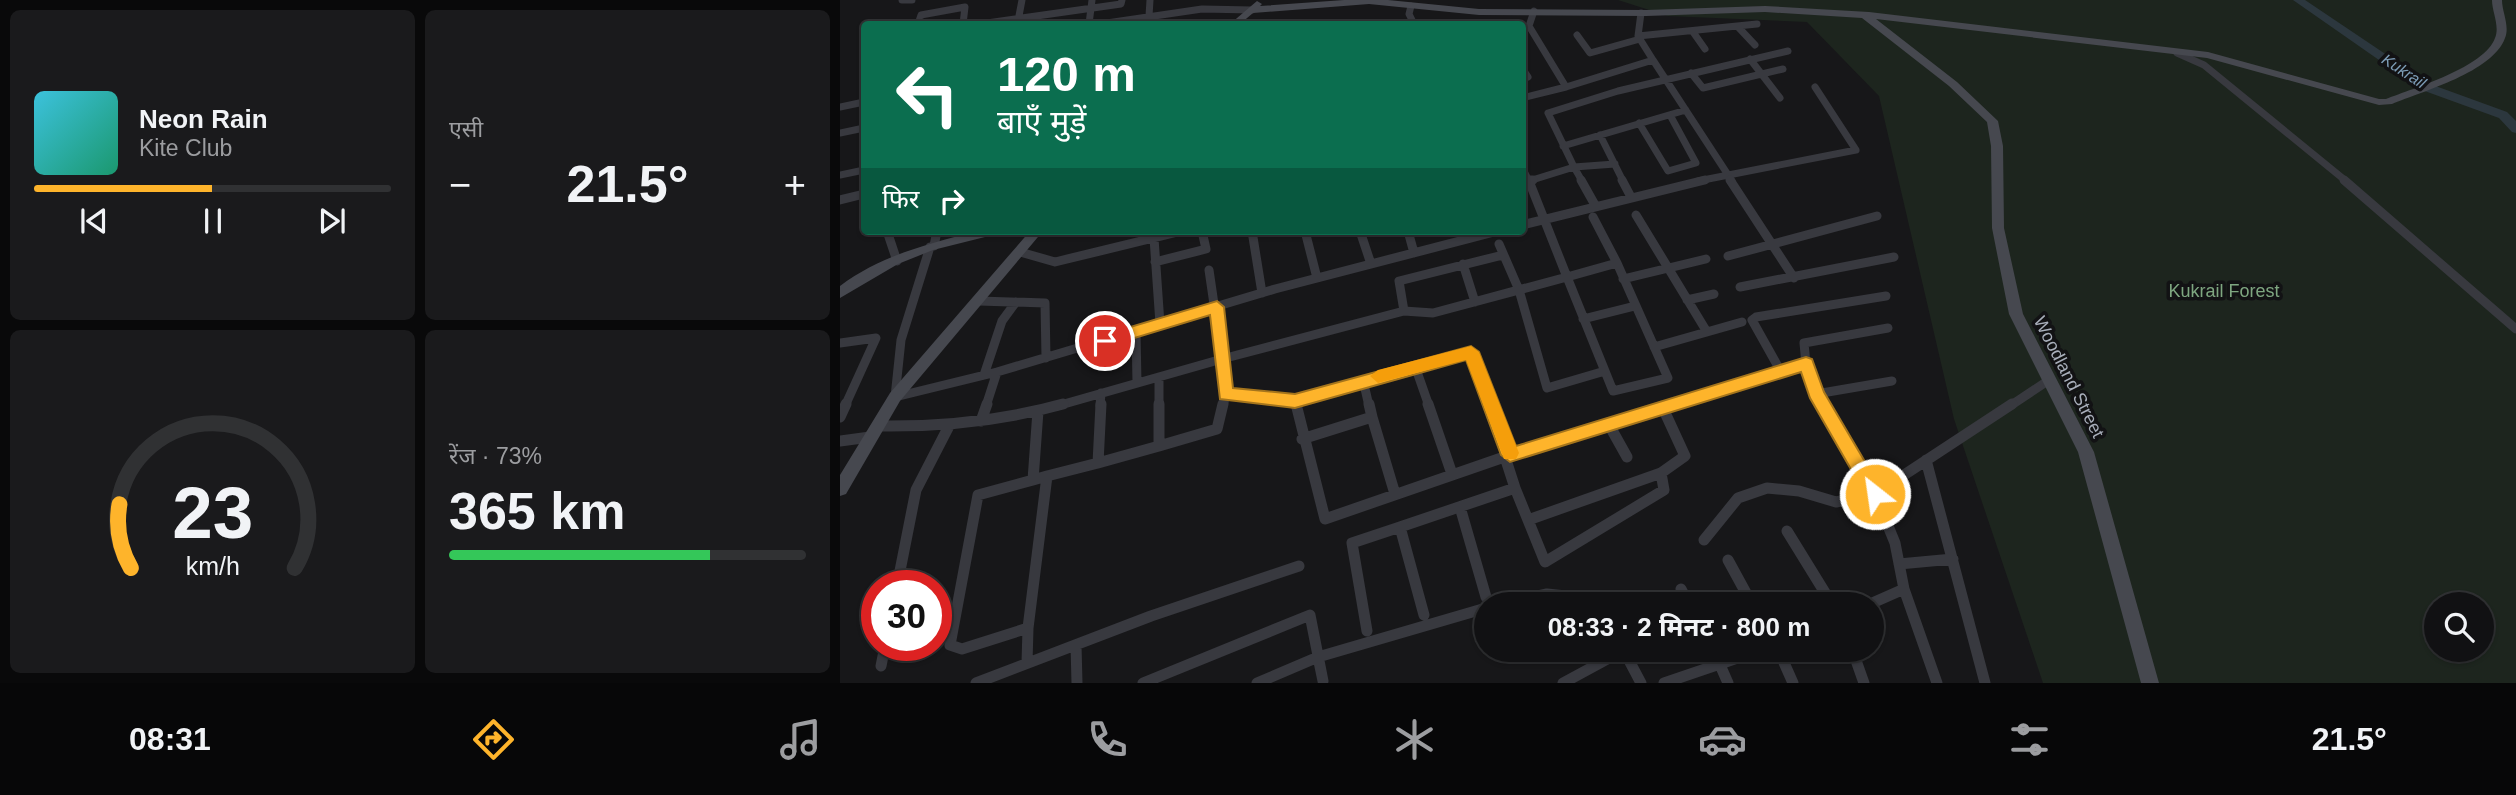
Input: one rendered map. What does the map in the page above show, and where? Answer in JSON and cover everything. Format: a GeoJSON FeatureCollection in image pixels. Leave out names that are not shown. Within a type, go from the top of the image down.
{"type":"FeatureCollection","features":[{"type":"Feature","properties":{"kind":"street"},"geometry":{"type":"LineString","coordinates":[[902,0],[912,0]]}},
{"type":"Feature","properties":{"kind":"street"},"geometry":{"type":"LineString","coordinates":[[1022,0],[1018,21],[1121,4],[1122,0]]}},
{"type":"Feature","properties":{"kind":"street"},"geometry":{"type":"LineString","coordinates":[[1089,21],[1092,0]]}},
{"type":"Feature","properties":{"kind":"street"},"geometry":{"type":"LineString","coordinates":[[1149,16],[1150,0]]}},
{"type":"Feature","properties":{"kind":"street"},"geometry":{"type":"LineString","coordinates":[[1238,21],[1262,0]]}},
{"type":"Feature","properties":{"kind":"street"},"geometry":{"type":"LineString","coordinates":[[1118,21],[1202,9],[1252,9],[1369,1],[1479,12],[1641,13],[1765,9],[1866,15],[2223,58],[2379,102],[2470,67],[2493,50],[2500,41],[2503,25],[2496,11],[2497,0]]}},
{"type":"Feature","properties":{"kind":"street"},"geometry":{"type":"LineString","coordinates":[[1411,6],[1409,14],[1412,21]]}},
{"type":"Feature","properties":{"kind":"street"},"geometry":{"type":"LineString","coordinates":[[919,21],[921,15],[965,7],[963,21]]}},
{"type":"Feature","properties":{"kind":"street"},"geometry":{"type":"LineString","coordinates":[[1534,11],[1526,26],[1566,87]]}},
{"type":"Feature","properties":{"kind":"street"},"geometry":{"type":"LineString","coordinates":[[1641,13],[1639,38],[1794,278]]}},
{"type":"Feature","properties":{"kind":"street","name":"Woodland Street"},"geometry":{"type":"LineString","coordinates":[[1866,15],[1953,84],[1992,121],[1997,146],[1998,228],[2015,314],[2086,452],[2150,683]]}},
{"type":"Feature","properties":{"kind":"street"},"geometry":{"type":"LineString","coordinates":[[1577,36],[1590,53],[1594,53],[1639,38],[1757,24]]}},
{"type":"Feature","properties":{"kind":"street"},"geometry":{"type":"LineString","coordinates":[[1739,28],[1755,45]]}},
{"type":"Feature","properties":{"kind":"street"},"geometry":{"type":"LineString","coordinates":[[1693,32],[1706,49]]}},
{"type":"Feature","properties":{"kind":"street"},"geometry":{"type":"LineString","coordinates":[[1595,205],[1563,146],[1550,112],[1666,79],[1788,51]]}},
{"type":"Feature","properties":{"kind":"street"},"geometry":{"type":"LineString","coordinates":[[2177,53],[2204,65],[2287,130],[2516,329]]}},
{"type":"Feature","properties":{"kind":"street"},"geometry":{"type":"LineString","coordinates":[[1526,96],[1566,87],[1653,60]]}},
{"type":"Feature","properties":{"kind":"street"},"geometry":{"type":"LineString","coordinates":[[1749,60],[1780,99]]}},
{"type":"Feature","properties":{"kind":"street"},"geometry":{"type":"LineString","coordinates":[[1691,73],[1703,88],[1783,69]]}},
{"type":"Feature","properties":{"kind":"street"},"geometry":{"type":"LineString","coordinates":[[1526,224],[1728,174],[1856,150],[1815,87]]}},
{"type":"Feature","properties":{"kind":"street"},"geometry":{"type":"LineString","coordinates":[[840,107],[861,103]]}},
{"type":"Feature","properties":{"kind":"street"},"geometry":{"type":"LineString","coordinates":[[1563,146],[1686,110]]}},
{"type":"Feature","properties":{"kind":"street"},"geometry":{"type":"LineString","coordinates":[[1639,123],[1668,171],[1696,163],[1670,115]]}},
{"type":"Feature","properties":{"kind":"street"},"geometry":{"type":"LineString","coordinates":[[840,133],[861,129]]}},
{"type":"Feature","properties":{"kind":"street"},"geometry":{"type":"LineString","coordinates":[[1600,135],[1631,197]]}},
{"type":"Feature","properties":{"kind":"street"},"geometry":{"type":"LineString","coordinates":[[1529,181],[1574,167],[1615,164]]}},
{"type":"Feature","properties":{"kind":"street"},"geometry":{"type":"LineString","coordinates":[[840,175],[861,171]]}},
{"type":"Feature","properties":{"kind":"street"},"geometry":{"type":"LineString","coordinates":[[1526,175],[1546,219],[1565,277],[1613,391],[1668,378],[1617,263],[1593,217]]}},
{"type":"Feature","properties":{"kind":"street"},"geometry":{"type":"LineString","coordinates":[[840,200],[861,195]]}},
{"type":"Feature","properties":{"kind":"street"},"geometry":{"type":"LineString","coordinates":[[1636,215],[1707,332]]}},
{"type":"Feature","properties":{"kind":"street"},"geometry":{"type":"LineString","coordinates":[[1728,256],[1877,216]]}},
{"type":"Feature","properties":{"kind":"street"},"geometry":{"type":"LineString","coordinates":[[888,235],[897,261]]}},
{"type":"Feature","properties":{"kind":"street"},"geometry":{"type":"LineString","coordinates":[[895,397],[894,379],[905,327],[936,235]]}},
{"type":"Feature","properties":{"kind":"street"},"geometry":{"type":"LineString","coordinates":[[840,293],[861,277],[932,246],[977,235]]}},
{"type":"Feature","properties":{"kind":"street"},"geometry":{"type":"LineString","coordinates":[[840,489],[895,397],[1034,235]]}},
{"type":"Feature","properties":{"kind":"street"},"geometry":{"type":"LineString","coordinates":[[1020,252],[1055,262],[1166,235]]}},
{"type":"Feature","properties":{"kind":"street"},"geometry":{"type":"LineString","coordinates":[[1155,262],[1206,249],[1203,235]]}},
{"type":"Feature","properties":{"kind":"street"},"geometry":{"type":"LineString","coordinates":[[1253,235],[1262,293]]}},
{"type":"Feature","properties":{"kind":"street"},"geometry":{"type":"LineString","coordinates":[[1307,235],[1317,278]]}},
{"type":"Feature","properties":{"kind":"street"},"geometry":{"type":"LineString","coordinates":[[1361,235],[1371,264]]}},
{"type":"Feature","properties":{"kind":"street"},"geometry":{"type":"LineString","coordinates":[[1409,235],[1414,253]]}},
{"type":"Feature","properties":{"kind":"street"},"geometry":{"type":"LineString","coordinates":[[1457,235],[1460,242]]}},
{"type":"Feature","properties":{"kind":"street"},"geometry":{"type":"LineString","coordinates":[[895,397],[997,372],[1262,293],[1484,235]]}},
{"type":"Feature","properties":{"kind":"street"},"geometry":{"type":"LineString","coordinates":[[1154,238],[1160,324]]}},
{"type":"Feature","properties":{"kind":"street"},"geometry":{"type":"LineString","coordinates":[[1500,244],[1519,290],[1547,388],[1605,372]]}},
{"type":"Feature","properties":{"kind":"street"},"geometry":{"type":"LineString","coordinates":[[1404,311],[1399,281],[1503,255]]}},
{"type":"Feature","properties":{"kind":"street"},"geometry":{"type":"LineString","coordinates":[[1740,287],[1894,257]]}},
{"type":"Feature","properties":{"kind":"street"},"geometry":{"type":"LineString","coordinates":[[1623,279],[1706,259]]}},
{"type":"Feature","properties":{"kind":"street"},"geometry":{"type":"LineString","coordinates":[[840,442],[874,431],[950,426],[1038,411],[1404,311],[1433,313],[1617,263]]}},
{"type":"Feature","properties":{"kind":"street"},"geometry":{"type":"LineString","coordinates":[[1463,264],[1475,302]]}},
{"type":"Feature","properties":{"kind":"street"},"geometry":{"type":"LineString","coordinates":[[1028,628],[962,649],[950,645],[978,495],[1216,429],[1226,394],[1217,307],[1209,270]]}},
{"type":"Feature","properties":{"kind":"street"},"geometry":{"type":"LineString","coordinates":[[1687,300],[1714,294]]}},
{"type":"Feature","properties":{"kind":"street"},"geometry":{"type":"LineString","coordinates":[[1780,370],[1752,320],[1756,317],[1886,296]]}},
{"type":"Feature","properties":{"kind":"street"},"geometry":{"type":"LineString","coordinates":[[979,301],[1045,303],[1046,358]]}},
{"type":"Feature","properties":{"kind":"street"},"geometry":{"type":"LineString","coordinates":[[984,375],[1002,321],[1016,302]]}},
{"type":"Feature","properties":{"kind":"street"},"geometry":{"type":"LineString","coordinates":[[1583,319],[1635,306]]}},
{"type":"Feature","properties":{"kind":"street"},"geometry":{"type":"LineString","coordinates":[[1654,347],[1742,321]]}},
{"type":"Feature","properties":{"kind":"street"},"geometry":{"type":"LineString","coordinates":[[1888,328],[1804,343],[1806,364],[1816,394],[1875,494],[1895,543],[1904,589],[1937,683]]}},
{"type":"Feature","properties":{"kind":"street"},"geometry":{"type":"LineString","coordinates":[[1136,332],[1137,383]]}},
{"type":"Feature","properties":{"kind":"street"},"geometry":{"type":"LineString","coordinates":[[840,344],[876,338],[840,417]]}},
{"type":"Feature","properties":{"kind":"street"},"geometry":{"type":"LineString","coordinates":[[1226,394],[1295,401],[1471,352],[1507,456],[1515,488],[1545,562],[1664,490],[1661,473]]}},
{"type":"Feature","properties":{"kind":"street"},"geometry":{"type":"LineString","coordinates":[[1295,401],[1302,439],[1325,519],[1608,423],[1806,364]]}},
{"type":"Feature","properties":{"kind":"street"},"geometry":{"type":"LineString","coordinates":[[1415,366],[1452,474]]}},
{"type":"Feature","properties":{"kind":"street"},"geometry":{"type":"LineString","coordinates":[[981,421],[997,372]]}},
{"type":"Feature","properties":{"kind":"street"},"geometry":{"type":"LineString","coordinates":[[1159,377],[1159,446]]}},
{"type":"Feature","properties":{"kind":"street"},"geometry":{"type":"LineString","coordinates":[[1363,380],[1395,494]]}},
{"type":"Feature","properties":{"kind":"street"},"geometry":{"type":"LineString","coordinates":[[1704,540],[1721,515],[1738,498],[1767,488],[1799,491],[1836,502],[1875,494],[1902,479],[1926,460],[2049,380]]}},
{"type":"Feature","properties":{"kind":"street"},"geometry":{"type":"LineString","coordinates":[[1816,394],[1892,381]]}},
{"type":"Feature","properties":{"kind":"street"},"geometry":{"type":"LineString","coordinates":[[1098,463],[1101,393]]}},
{"type":"Feature","properties":{"kind":"street"},"geometry":{"type":"LineString","coordinates":[[1528,520],[1661,473],[1685,456],[1662,406]]}},
{"type":"Feature","properties":{"kind":"street"},"geometry":{"type":"LineString","coordinates":[[1033,480],[1038,411]]}},
{"type":"Feature","properties":{"kind":"street"},"geometry":{"type":"LineString","coordinates":[[1302,439],[1372,417]]}},
{"type":"Feature","properties":{"kind":"street"},"geometry":{"type":"LineString","coordinates":[[1608,423],[1627,457]]}},
{"type":"Feature","properties":{"kind":"street"},"geometry":{"type":"LineString","coordinates":[[900,570],[916,490],[950,426]]}},
{"type":"Feature","properties":{"kind":"street"},"geometry":{"type":"LineString","coordinates":[[1926,460],[1983,683]]}},
{"type":"Feature","properties":{"kind":"street"},"geometry":{"type":"LineString","coordinates":[[1027,663],[1028,628],[1047,476]]}},
{"type":"Feature","properties":{"kind":"street"},"geometry":{"type":"LineString","coordinates":[[1367,631],[1352,543],[1515,488]]}},
{"type":"Feature","properties":{"kind":"street"},"geometry":{"type":"LineString","coordinates":[[1460,507],[1483,592]]}},
{"type":"Feature","properties":{"kind":"street"},"geometry":{"type":"LineString","coordinates":[[1400,527],[1424,615]]}},
{"type":"Feature","properties":{"kind":"street"},"geometry":{"type":"LineString","coordinates":[[1787,531],[1825,592]]}},
{"type":"Feature","properties":{"kind":"street"},"geometry":{"type":"LineString","coordinates":[[1899,564],[1952,559]]}},
{"type":"Feature","properties":{"kind":"street"},"geometry":{"type":"LineString","coordinates":[[1728,560],[1745,592]]}},
{"type":"Feature","properties":{"kind":"street"},"geometry":{"type":"LineString","coordinates":[[976,683],[1299,566]]}},
{"type":"Feature","properties":{"kind":"street"},"geometry":{"type":"LineString","coordinates":[[1884,598],[1904,589]]}},
{"type":"Feature","properties":{"kind":"street"},"geometry":{"type":"LineString","coordinates":[[1257,683],[1318,657],[1474,606]]}},
{"type":"Feature","properties":{"kind":"street"},"geometry":{"type":"LineString","coordinates":[[1143,683],[1310,615],[1323,683]]}},
{"type":"Feature","properties":{"kind":"street"},"geometry":{"type":"LineString","coordinates":[[1076,645],[1077,683]]}},
{"type":"Feature","properties":{"kind":"street"},"geometry":{"type":"LineString","coordinates":[[881,666],[882,661]]}},
{"type":"Feature","properties":{"kind":"street"},"geometry":{"type":"LineString","coordinates":[[1563,683],[1602,662]]}},
{"type":"Feature","properties":{"kind":"street"},"geometry":{"type":"LineString","coordinates":[[1630,662],[1641,683]]}},
{"type":"Feature","properties":{"kind":"street"},"geometry":{"type":"LineString","coordinates":[[1664,683],[1727,662]]}},
{"type":"Feature","properties":{"kind":"street"},"geometry":{"type":"LineString","coordinates":[[1784,662],[1793,683]]}},
{"type":"Feature","properties":{"kind":"street"},"geometry":{"type":"LineString","coordinates":[[1857,662],[1864,683]]}},
{"type":"Feature","properties":{"kind":"street"},"geometry":{"type":"LineString","coordinates":[[1721,664],[1728,683]]}},
{"type":"Feature","properties":{"kind":"green space","name":"Kukrail Forest"},"geometry":{"type":"Polygon","coordinates":[[[1618,0],[2516,0],[2516,683],[2043,683],[1954,419],[1879,96],[1807,22],[1668,16],[1618,0]]]}},
{"type":"Feature","properties":{"kind":"waterway","name":"Kukrail"},"geometry":{"type":"LineString","coordinates":[[2298,0],[2426,87],[2503,115],[2516,129]]}},
{"type":"Feature","properties":{"kind":"slow traffic"},"geometry":{"type":"LineString","coordinates":[[1378,376],[1471,352],[1510,453]]}},
{"type":"Feature","properties":{"kind":"route"},"geometry":{"type":"LineString","coordinates":[[1105,341],[1217,307],[1226,394],[1295,401],[1471,352],[1510,455],[1703,393],[1806,364],[1816,394],[1875,494]]}}]}
